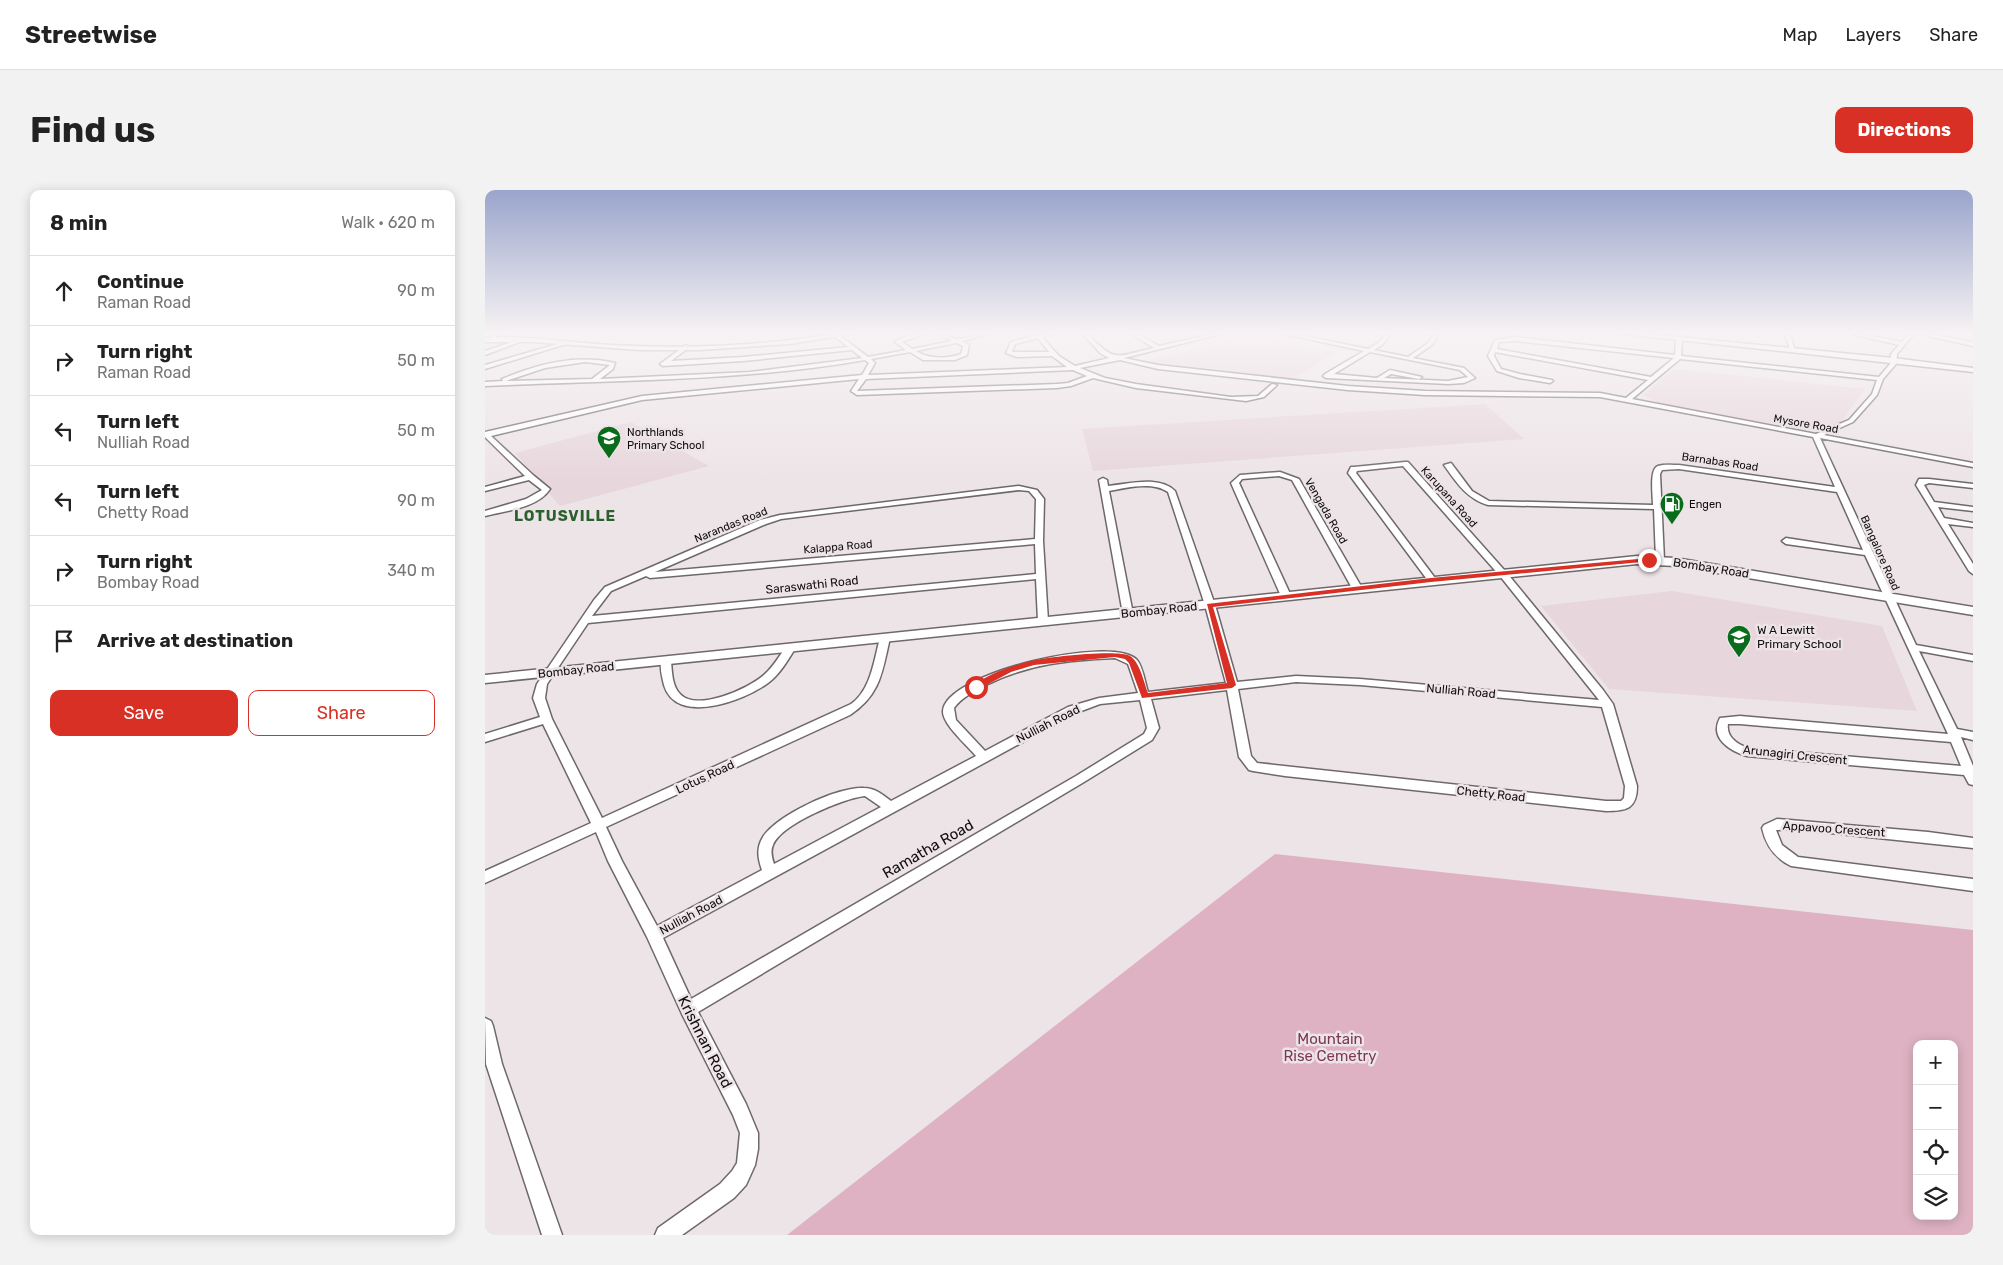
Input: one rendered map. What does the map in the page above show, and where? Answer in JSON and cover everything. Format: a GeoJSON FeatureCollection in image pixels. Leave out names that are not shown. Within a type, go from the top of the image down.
{"type":"FeatureCollection","features":[{"type":"Feature","properties":{"kind":"street"},"geometry":{"type":"LineString","coordinates":[[485,384],[505,383]]}},
{"type":"Feature","properties":{"kind":"street"},"geometry":{"type":"LineString","coordinates":[[486,435],[642,398],[802,383]]}},
{"type":"Feature","properties":{"kind":"street"},"geometry":{"type":"LineString","coordinates":[[860,383],[855,392],[878,393],[1057,386],[1075,383]]}},
{"type":"Feature","properties":{"kind":"street"},"geometry":{"type":"LineString","coordinates":[[1127,383],[1159,389],[1237,398],[1261,396],[1274,384]]}},
{"type":"Feature","properties":{"kind":"street","name":"Mysore Road"},"geometry":{"type":"LineString","coordinates":[[1264,383],[1413,397],[1579,397],[1630,400]]}},
{"type":"Feature","properties":{"kind":"street","name":"Mysore Road"},"geometry":{"type":"LineString","coordinates":[[1298,383],[1425,393],[1589,394],[1630,400],[1973,465]]}},
{"type":"Feature","properties":{"kind":"street"},"geometry":{"type":"LineString","coordinates":[[1630,400],[1648,383]]}},
{"type":"Feature","properties":{"kind":"street"},"geometry":{"type":"LineString","coordinates":[[1816,436],[1851,421],[1875,394],[1879,383]]}},
{"type":"Feature","properties":{"kind":"street"},"geometry":{"type":"LineString","coordinates":[[485,514],[543,494],[547,489],[530,477],[486,435]]}},
{"type":"Feature","properties":{"kind":"street","name":"Bangalore Road"},"geometry":{"type":"LineString","coordinates":[[1816,436],[1887,597],[1955,736],[1971,776]]}},
{"type":"Feature","properties":{"kind":"street","name":"Karupana Road"},"geometry":{"type":"LineString","coordinates":[[1431,580],[1353,476],[1354,469],[1405,464],[1503,574]]}},
{"type":"Feature","properties":{"kind":"street"},"geometry":{"type":"LineString","coordinates":[[1448,465],[1468,492],[1488,504],[1658,507]]}},
{"type":"Feature","properties":{"kind":"street","name":"Barnabas Road"},"geometry":{"type":"LineString","coordinates":[[1660,560],[1657,470],[1663,467],[1679,467],[1841,490]]}},
{"type":"Feature","properties":{"kind":"street","name":"Vengada Road"},"geometry":{"type":"LineString","coordinates":[[1286,596],[1235,483],[1239,478],[1280,474],[1295,479],[1357,588]]}},
{"type":"Feature","properties":{"kind":"street"},"geometry":{"type":"LineString","coordinates":[[485,489],[530,477]]}},
{"type":"Feature","properties":{"kind":"street"},"geometry":{"type":"LineString","coordinates":[[1973,486],[1929,480],[1922,481],[1920,485],[1973,571]]}},
{"type":"Feature","properties":{"kind":"street","name":"Chetty Road"},"geometry":{"type":"LineString","coordinates":[[1128,614],[1105,484],[1161,485],[1168,488],[1209,605],[1232,685],[1243,750],[1248,763],[1253,767],[1606,806],[1619,806],[1628,803],[1632,798],[1631,786],[1607,704],[1584,671],[1503,574]]}},
{"type":"Feature","properties":{"kind":"street","name":"Narandas Road"},"geometry":{"type":"LineString","coordinates":[[547,719],[539,698],[539,691],[597,602],[608,589],[757,524],[780,517],[1029,489],[1037,492],[1040,498],[1039,541]]}},
{"type":"Feature","properties":{"kind":"street"},"geometry":{"type":"LineString","coordinates":[[1931,504],[1973,509]]}},
{"type":"Feature","properties":{"kind":"street"},"geometry":{"type":"LineString","coordinates":[[1941,520],[1973,525]]}},
{"type":"Feature","properties":{"kind":"street"},"geometry":{"type":"LineString","coordinates":[[1039,541],[1043,621]]}},
{"type":"Feature","properties":{"kind":"street","name":"Kalappa Road"},"geometry":{"type":"LineString","coordinates":[[638,576],[1039,541]]}},
{"type":"Feature","properties":{"kind":"street"},"geometry":{"type":"LineString","coordinates":[[1786,541],[1868,553]]}},
{"type":"Feature","properties":{"kind":"street"},"geometry":{"type":"LineString","coordinates":[[1960,549],[1973,552]]}},
{"type":"Feature","properties":{"kind":"street","name":"Bombay Road"},"geometry":{"type":"LineString","coordinates":[[485,679],[1637,560],[1660,560],[1973,611]]}},
{"type":"Feature","properties":{"kind":"street","name":"Saraswathi Road"},"geometry":{"type":"LineString","coordinates":[[586,620],[1041,576]]}},
{"type":"Feature","properties":{"kind":"street","name":"Lotus Road"},"geometry":{"type":"LineString","coordinates":[[485,878],[846,712],[862,701],[867,695],[873,681],[885,638]]}},
{"type":"Feature","properties":{"kind":"street"},"geometry":{"type":"LineString","coordinates":[[1912,647],[1973,658]]}},
{"type":"Feature","properties":{"kind":"street"},"geometry":{"type":"LineString","coordinates":[[666,661],[666,674],[671,692],[677,699],[688,705],[706,705],[734,696],[759,683],[777,667],[791,648]]}},
{"type":"Feature","properties":{"kind":"street"},"geometry":{"type":"LineString","coordinates":[[985,758],[952,722],[949,709],[959,696],[1009,670],[1033,663],[1059,659],[1121,655],[1133,662],[1145,696]]}},
{"type":"Feature","properties":{"kind":"street","name":"Nulliah Road"},"geometry":{"type":"LineString","coordinates":[[654,935],[1072,710],[1099,701],[1232,685],[1296,679],[1318,679],[1607,704]]}},
{"type":"Feature","properties":{"kind":"street","name":"Ramatha Road"},"geometry":{"type":"LineString","coordinates":[[687,1009],[1080,780],[1143,740],[1151,733],[1153,728],[1145,696]]}},
{"type":"Feature","properties":{"kind":"street"},"geometry":{"type":"LineString","coordinates":[[485,738],[547,719]]}},
{"type":"Feature","properties":{"kind":"street","name":"Krishnan Road"},"geometry":{"type":"LineString","coordinates":[[547,719],[615,861],[654,935],[687,1009],[740,1110],[749,1133],[746,1165],[739,1178],[727,1191],[665,1235]]}},
{"type":"Feature","properties":{"kind":"street","name":"Arunagiri Crescent"},"geometry":{"type":"LineString","coordinates":[[1955,736],[1740,720],[1724,721],[1721,728],[1732,746],[1747,752],[1971,776]]}},
{"type":"Feature","properties":{"kind":"street"},"geometry":{"type":"LineString","coordinates":[[1955,736],[1973,736]]}},
{"type":"Feature","properties":{"kind":"street"},"geometry":{"type":"LineString","coordinates":[[770,872],[764,861],[764,850],[773,833],[780,826],[830,800],[856,792],[872,793],[891,808]]}},
{"type":"Feature","properties":{"kind":"street","name":"Appavoo Crescent"},"geometry":{"type":"LineString","coordinates":[[1973,843],[1792,824],[1777,824],[1769,828],[1776,847],[1782,855],[1796,862],[1973,885]]}},
{"type":"Feature","properties":{"kind":"street"},"geometry":{"type":"LineString","coordinates":[[485,1026],[490,1067],[552,1235]]}},
{"type":"Feature","properties":{"kind":"shaded area"},"geometry":{"type":"Polygon","coordinates":[[[1658,383],[1805,383],[1865,389],[1840,424],[1799,432],[1667,407],[1643,395],[1658,383]]]}},
{"type":"Feature","properties":{"kind":"shaded area"},"geometry":{"type":"Polygon","coordinates":[[[1485,404],[1524,439],[1093,471],[1082,429],[1485,404]]]}},
{"type":"Feature","properties":{"kind":"shaded area","name":"Northlands Primary School"},"geometry":{"type":"Polygon","coordinates":[[[631,422],[709,466],[560,506],[515,453],[631,422]]]}},
{"type":"Feature","properties":{"kind":"shaded area","name":"W A Lewitt Primary School"},"geometry":{"type":"Polygon","coordinates":[[[1672,591],[1882,626],[1917,711],[1609,689],[1541,606],[1672,591]]]}},
{"type":"Feature","properties":{"kind":"green space","name":"Mountain Rise Cemetry"},"geometry":{"type":"Polygon","coordinates":[[[1275,854],[1973,930],[1973,1235],[787,1235],[1275,854]]]}},
{"type":"Feature","properties":{"kind":"place","name":"Northlands Primary School"},"geometry":{"type":"Point","coordinates":[609,459]}},
{"type":"Feature","properties":{"kind":"place","name":"Engen"},"geometry":{"type":"Point","coordinates":[1672,525]}},
{"type":"Feature","properties":{"kind":"place","name":"W A Lewitt Primary School"},"geometry":{"type":"Point","coordinates":[1739,658]}},
{"type":"Feature","properties":{"kind":"district","name":"LOTUSVILLE"},"geometry":{"type":"Point","coordinates":[565,516]}},
{"type":"Feature","properties":{"kind":"route"},"geometry":{"type":"LineString","coordinates":[[976,687],[1021,666],[1059,659],[1104,655],[1121,655],[1133,662],[1145,696],[1232,685],[1209,605],[1431,580],[1649,560]]}}]}
